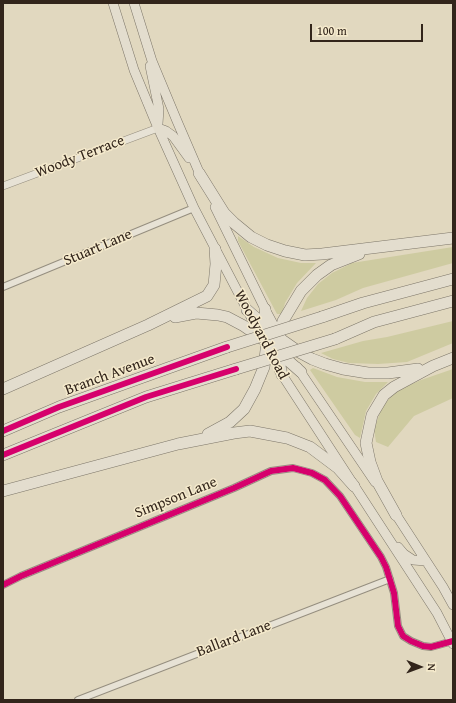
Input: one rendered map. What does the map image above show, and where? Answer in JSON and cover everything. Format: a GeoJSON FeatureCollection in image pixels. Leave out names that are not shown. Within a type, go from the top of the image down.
{"type":"FeatureCollection","features":[{"type":"Feature","properties":{"kind":"highway"},"geometry":{"type":"LineString","coordinates":[[200,173],[224,213],[251,237],[267,245],[285,251],[306,255],[322,254],[453,238]]}},
{"type":"Feature","properties":{"kind":"highway"},"geometry":{"type":"LineString","coordinates":[[282,376],[278,353],[283,321],[301,291],[316,275],[331,265],[384,246]]}},
{"type":"Feature","properties":{"kind":"highway"},"geometry":{"type":"LineString","coordinates":[[3,389],[207,296],[214,285],[216,264],[215,249]]}},
{"type":"Feature","properties":{"kind":"highway","name":"Branch Avenue"},"geometry":{"type":"LineString","coordinates":[[3,431],[59,407],[227,347],[363,303],[453,279]]}},
{"type":"Feature","properties":{"kind":"highway"},"geometry":{"type":"LineString","coordinates":[[3,455],[146,398],[335,339],[374,322],[453,301]]}},
{"type":"Feature","properties":{"kind":"highway"},"geometry":{"type":"LineString","coordinates":[[193,441],[230,422],[244,409],[255,389],[264,367],[266,327],[265,309]]}},
{"type":"Feature","properties":{"kind":"highway"},"geometry":{"type":"LineString","coordinates":[[247,310],[280,338],[312,359],[342,369],[388,374],[409,372],[433,366]]}},
{"type":"Feature","properties":{"kind":"highway"},"geometry":{"type":"LineString","coordinates":[[148,324],[196,313],[227,317],[244,326],[300,372]]}},
{"type":"Feature","properties":{"kind":"highway"},"geometry":{"type":"LineString","coordinates":[[396,515],[377,481],[370,462],[366,444],[369,425],[376,408],[384,395],[394,387],[433,366],[453,358]]}},
{"type":"Feature","properties":{"kind":"highway"},"geometry":{"type":"LineString","coordinates":[[3,491],[178,444],[250,431],[287,438],[310,447],[338,468],[354,486]]}},
{"type":"Feature","properties":{"kind":"main road","name":"Woodyard Road"},"geometry":{"type":"LineString","coordinates":[[113,3],[134,70],[194,208],[282,376],[437,613],[453,642]]}},
{"type":"Feature","properties":{"kind":"main road","name":"Woodyard Road"},"geometry":{"type":"LineString","coordinates":[[134,3],[152,61],[167,98],[200,173],[280,338],[300,372],[396,515],[453,605]]}},
{"type":"Feature","properties":{"kind":"main road"},"geometry":{"type":"LineString","coordinates":[[143,34],[159,109],[158,128],[173,136],[200,173]]}},
{"type":"Feature","properties":{"kind":"main road"},"geometry":{"type":"LineString","coordinates":[[375,517],[404,554],[414,560],[426,561]]}},
{"type":"Feature","properties":{"kind":"street","name":"Woody Terrace"},"geometry":{"type":"LineString","coordinates":[[3,186],[158,128]]}},
{"type":"Feature","properties":{"kind":"street","name":"Stuart Lane"},"geometry":{"type":"LineString","coordinates":[[3,287],[194,208]]}},
{"type":"Feature","properties":{"kind":"street","name":"Simpson Lane"},"geometry":{"type":"LineString","coordinates":[[3,585],[21,576],[277,470],[293,468],[312,473],[325,480],[340,496],[381,557],[386,567],[394,593],[398,626],[403,636],[411,642],[431,647],[453,642]]}},
{"type":"Feature","properties":{"kind":"street","name":"Ballard Lane"},"geometry":{"type":"LineString","coordinates":[[78,700],[94,697],[390,579]]}},
{"type":"Feature","properties":{"kind":"shaded area"},"geometry":{"type":"Polygon","coordinates":[[[238,236],[254,247],[278,258],[301,263],[316,263],[297,283],[285,303],[282,314],[277,314],[238,241],[238,236]]]}},
{"type":"Feature","properties":{"kind":"shaded area"},"geometry":{"type":"Polygon","coordinates":[[[453,247],[453,263],[363,288],[336,300],[301,311],[307,298],[318,284],[332,273],[352,263],[453,247]]]}},
{"type":"Feature","properties":{"kind":"shaded area"},"geometry":{"type":"Polygon","coordinates":[[[453,321],[453,343],[407,362],[378,364],[349,363],[333,359],[321,353],[363,341],[387,337],[453,321]]]}},
{"type":"Feature","properties":{"kind":"shaded area"},"geometry":{"type":"Polygon","coordinates":[[[313,368],[337,377],[365,382],[388,382],[376,394],[366,411],[360,438],[355,435],[310,370],[313,368]]]}},
{"type":"Feature","properties":{"kind":"shaded area"},"geometry":{"type":"Polygon","coordinates":[[[453,369],[453,398],[414,416],[388,447],[376,442],[374,429],[382,407],[396,391],[421,380],[453,369]]]}},
{"type":"Feature","properties":{"kind":"cycle path"},"geometry":{"type":"LineString","coordinates":[[3,431],[59,407],[227,347]]}},
{"type":"Feature","properties":{"kind":"cycle path"},"geometry":{"type":"LineString","coordinates":[[3,455],[146,397],[236,369]]}},
{"type":"Feature","properties":{"kind":"cycle path"},"geometry":{"type":"LineString","coordinates":[[3,585],[21,576],[234,488],[271,471],[293,468],[312,473],[325,480],[340,496],[381,557],[386,567],[394,593],[398,626],[403,636],[423,646],[431,647],[453,641]]}}]}
